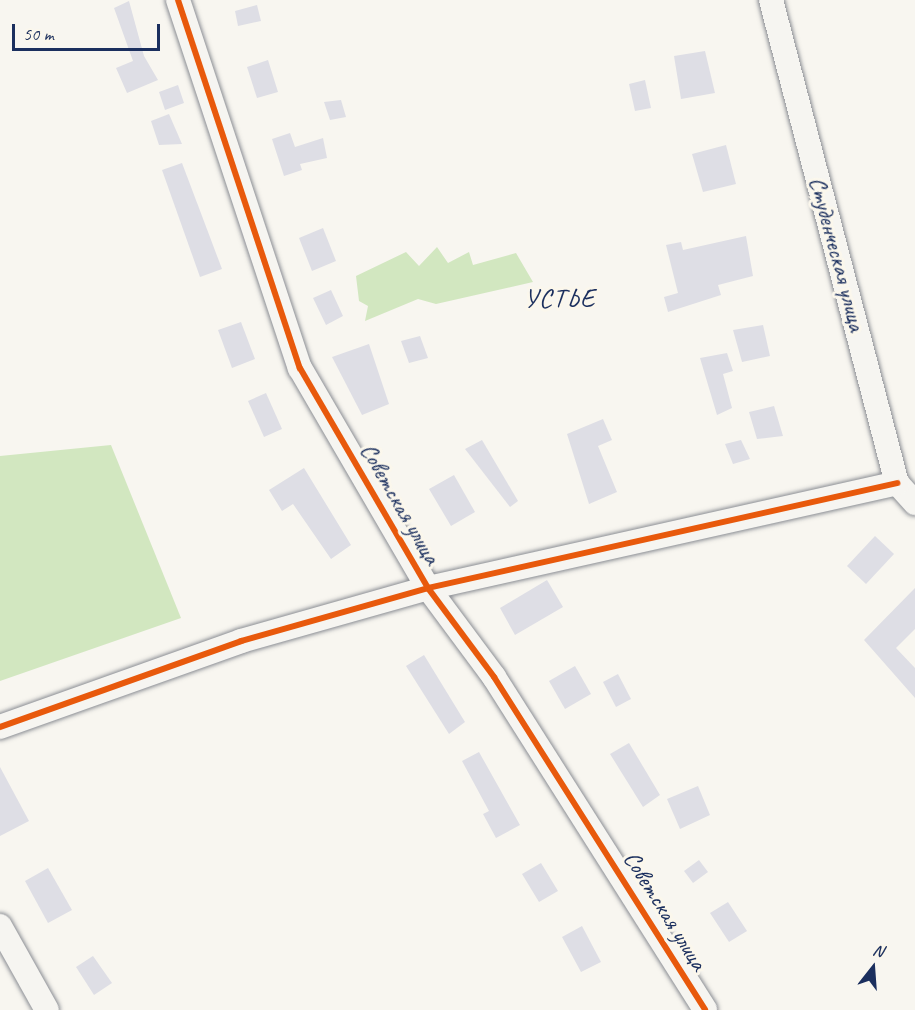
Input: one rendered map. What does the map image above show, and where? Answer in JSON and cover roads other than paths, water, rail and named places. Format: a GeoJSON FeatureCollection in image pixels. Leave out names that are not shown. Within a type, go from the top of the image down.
{"type":"FeatureCollection","features":[{"type":"Feature","properties":{"kind":"street","name":"Советская улица"},"geometry":{"type":"LineString","coordinates":[[178,0],[300,368],[428,588],[500,687],[705,1010]]}},
{"type":"Feature","properties":{"kind":"street","name":"Студенческая улица"},"geometry":{"type":"LineString","coordinates":[[771,0],[897,483],[915,503]]}},
{"type":"Feature","properties":{"kind":"street"},"geometry":{"type":"LineString","coordinates":[[0,727],[241,641],[428,588],[897,483]]}},
{"type":"Feature","properties":{"kind":"street"},"geometry":{"type":"LineString","coordinates":[[0,926],[47,1010]]}},
{"type":"Feature","properties":{"kind":"district","name":"УСТЬЕ"},"geometry":{"type":"Point","coordinates":[560,299]}}]}
